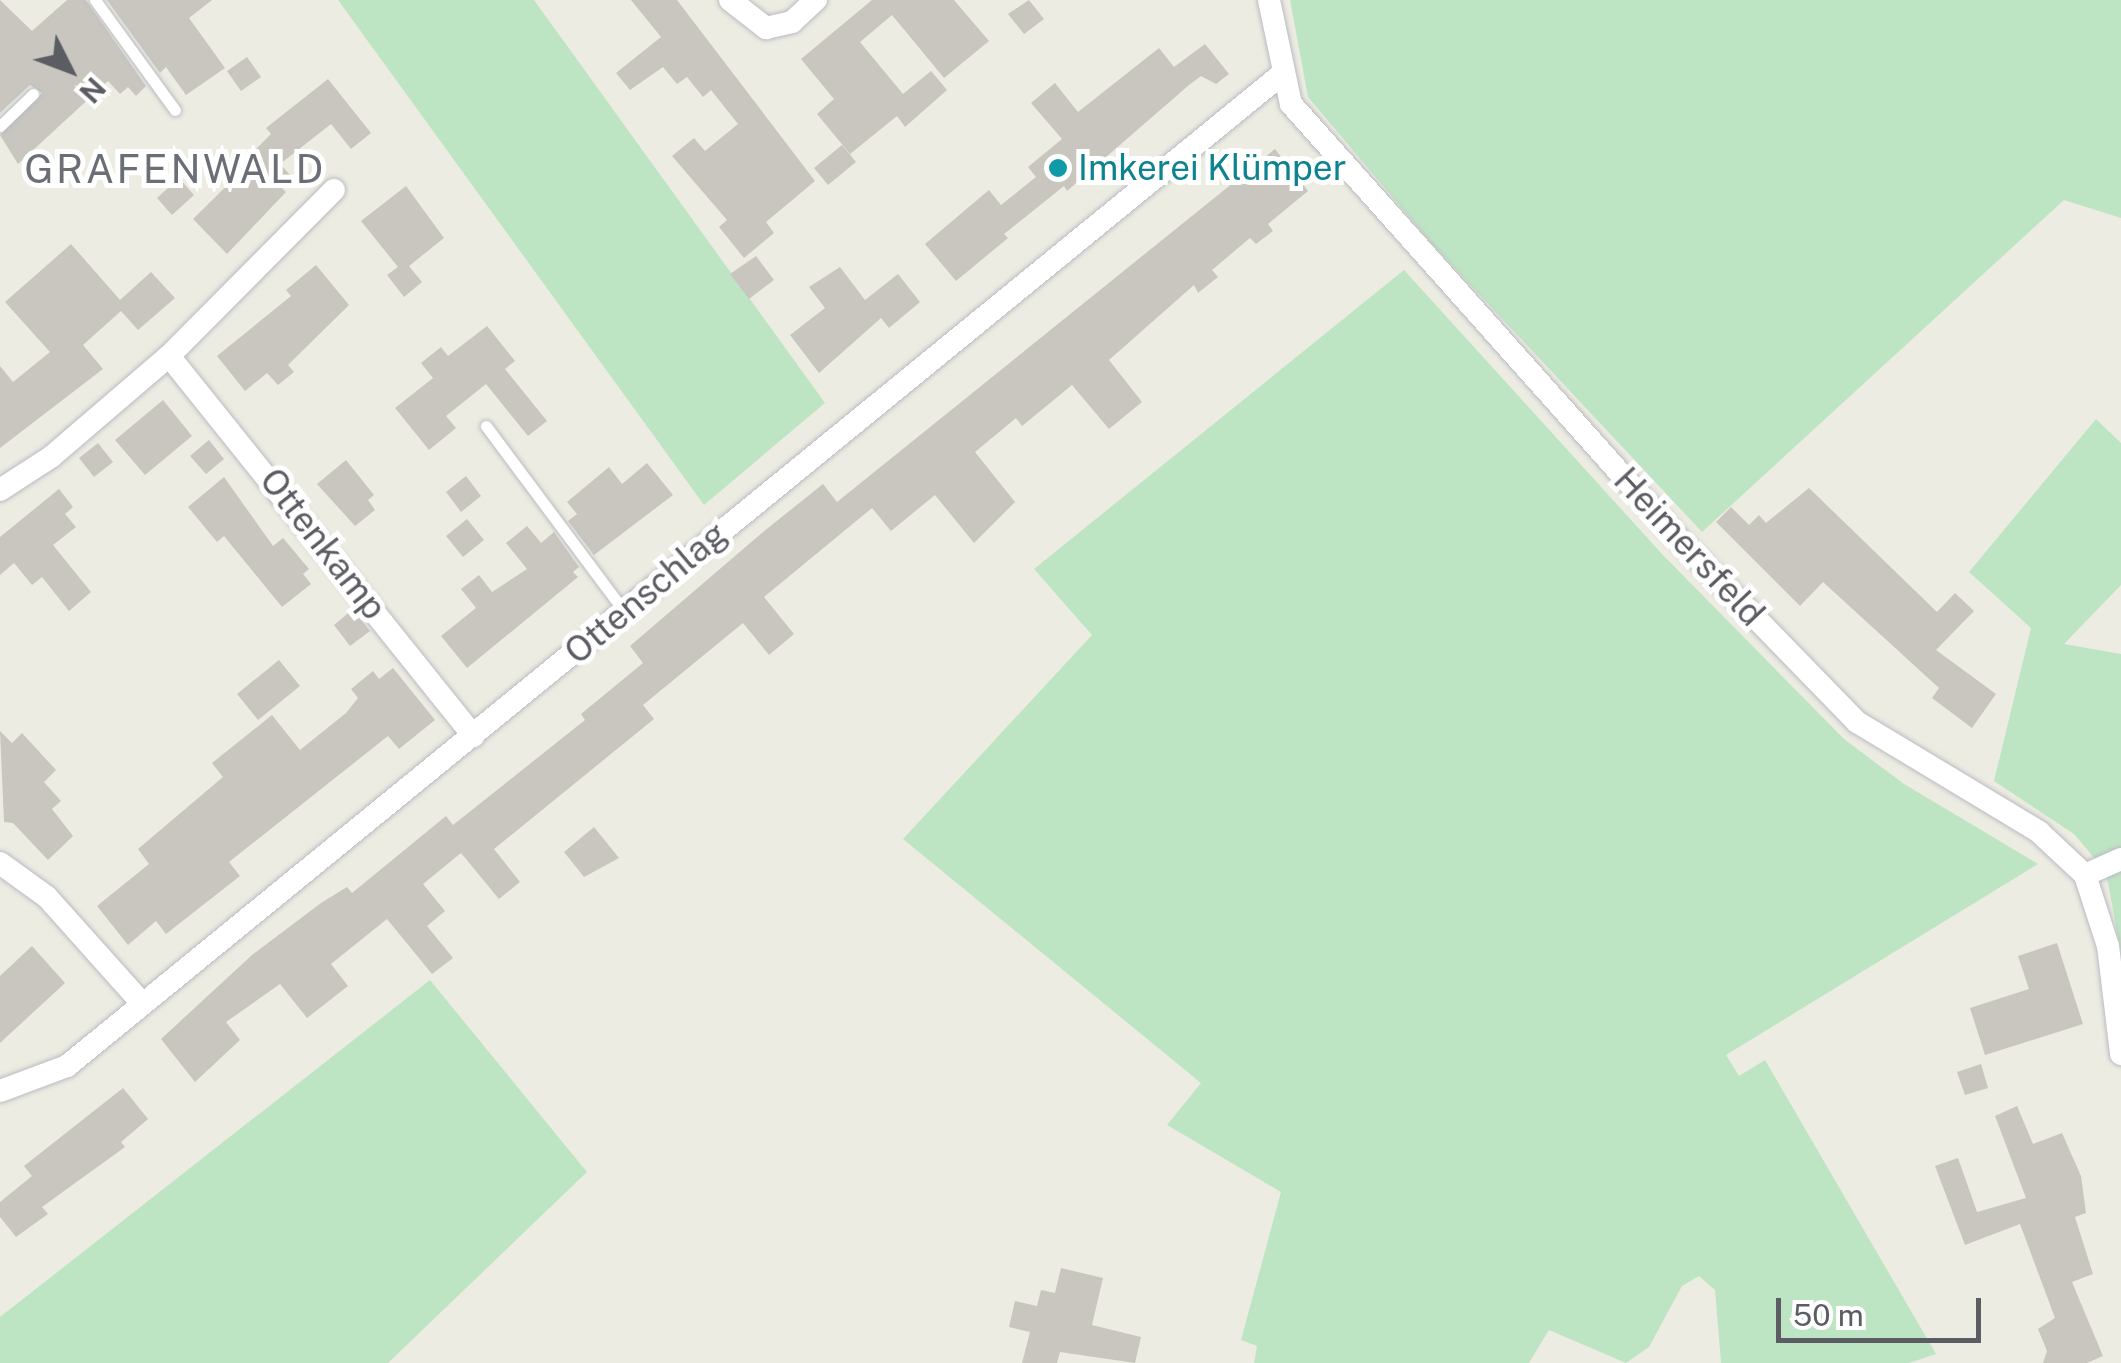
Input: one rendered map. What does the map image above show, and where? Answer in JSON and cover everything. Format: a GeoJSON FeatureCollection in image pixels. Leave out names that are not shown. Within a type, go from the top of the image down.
{"type":"FeatureCollection","features":[{"type":"Feature","properties":{"kind":"street"},"geometry":{"type":"LineString","coordinates":[[730,0],[766,28],[792,22],[816,0]]}},
{"type":"Feature","properties":{"kind":"street","name":"Heimersfeld"},"geometry":{"type":"LineString","coordinates":[[1269,0],[1281,75],[1300,115],[1677,537],[1857,722],[2039,832],[2085,875],[2108,946],[2121,1054]]}},
{"type":"Feature","properties":{"kind":"street","name":"Ottenschlag"},"geometry":{"type":"LineString","coordinates":[[0,1091],[67,1066],[139,1000],[473,736],[1281,75]]}},
{"type":"Feature","properties":{"kind":"street"},"geometry":{"type":"LineString","coordinates":[[0,490],[51,457],[169,356],[334,190]]}},
{"type":"Feature","properties":{"kind":"street","name":"Ottenkamp"},"geometry":{"type":"LineString","coordinates":[[169,356],[473,736]]}},
{"type":"Feature","properties":{"kind":"street"},"geometry":{"type":"LineString","coordinates":[[2085,875],[2121,859]]}},
{"type":"Feature","properties":{"kind":"street"},"geometry":{"type":"LineString","coordinates":[[0,863],[48,897],[139,1000]]}},
{"type":"Feature","properties":{"kind":"lane"},"geometry":{"type":"LineString","coordinates":[[95,0],[175,110]]}},
{"type":"Feature","properties":{"kind":"lane"},"geometry":{"type":"LineString","coordinates":[[0,126],[34,94]]}},
{"type":"Feature","properties":{"kind":"lane"},"geometry":{"type":"LineString","coordinates":[[486,426],[624,612]]}},
{"type":"Feature","properties":{"kind":"green space"},"geometry":{"type":"Polygon","coordinates":[[[338,0],[534,0],[825,403],[704,505],[338,0]]]}},
{"type":"Feature","properties":{"kind":"green space"},"geometry":{"type":"Polygon","coordinates":[[[1290,0],[2121,0],[2121,218],[2064,200],[1702,532],[1433,245],[1308,97],[1290,0]]]}},
{"type":"Feature","properties":{"kind":"green space"},"geometry":{"type":"Polygon","coordinates":[[[1404,270],[1662,554],[1844,739],[1904,784],[2038,864],[1726,1055],[1739,1076],[1765,1060],[1936,1354],[1909,1363],[1721,1363],[1715,1290],[1699,1276],[1682,1286],[1649,1347],[1626,1363],[1549,1330],[1529,1363],[1254,1363],[1257,1346],[1241,1340],[1281,1192],[1167,1125],[1201,1083],[903,839],[1092,635],[1034,569],[1404,270]]]}},
{"type":"Feature","properties":{"kind":"green space"},"geometry":{"type":"Polygon","coordinates":[[[2096,419],[2121,443],[2121,585],[2064,644],[2121,654],[2121,953],[2106,872],[2074,834],[1994,781],[2031,628],[1969,572],[2096,419]]]}},
{"type":"Feature","properties":{"kind":"green space"},"geometry":{"type":"Polygon","coordinates":[[[430,980],[587,1172],[388,1363],[0,1363],[0,1317],[430,980]]]}},
{"type":"Feature","properties":{"kind":"building"},"geometry":{"type":"Polygon","coordinates":[[[0,0],[32,31],[67,0],[86,0],[146,86],[136,96],[128,87],[120,94],[108,81],[18,164],[0,135],[42,93],[30,85],[0,113],[0,0]]]}},
{"type":"Feature","properties":{"kind":"building"},"geometry":{"type":"Polygon","coordinates":[[[107,0],[212,0],[189,18],[225,68],[186,95],[166,67],[160,73],[107,0]]]}},
{"type":"Feature","properties":{"kind":"building"},"geometry":{"type":"Polygon","coordinates":[[[631,0],[677,0],[815,181],[766,222],[774,233],[744,258],[719,227],[727,220],[672,156],[694,138],[705,151],[738,124],[711,90],[703,97],[687,77],[677,84],[663,67],[630,90],[616,73],[661,37],[631,0]]]}},
{"type":"Feature","properties":{"kind":"building"},"geometry":{"type":"Polygon","coordinates":[[[872,0],[954,0],[989,41],[944,78],[892,15],[860,42],[903,94],[931,71],[947,90],[905,127],[897,116],[850,154],[817,114],[834,99],[801,59],[872,0]]]}},
{"type":"Feature","properties":{"kind":"building"},"geometry":{"type":"Polygon","coordinates":[[[1029,0],[1044,19],[1024,34],[1008,14],[1029,0]]]}},
{"type":"Feature","properties":{"kind":"building"},"geometry":{"type":"Polygon","coordinates":[[[1205,44],[1229,74],[1216,84],[1201,76],[1189,85],[1067,191],[1064,186],[1004,234],[1008,238],[956,281],[925,244],[989,190],[1001,205],[1036,177],[1028,167],[1062,139],[1031,103],[1055,83],[1078,112],[1159,48],[1174,67],[1205,44]]]}},
{"type":"Feature","properties":{"kind":"building"},"geometry":{"type":"Polygon","coordinates":[[[247,57],[261,77],[241,91],[227,71],[247,57]]]}},
{"type":"Feature","properties":{"kind":"building"},"geometry":{"type":"Polygon","coordinates":[[[328,79],[371,133],[351,149],[331,124],[280,164],[292,177],[281,187],[286,192],[227,254],[193,219],[254,159],[250,155],[271,134],[266,128],[328,79]]]}},
{"type":"Feature","properties":{"kind":"building"},"geometry":{"type":"Polygon","coordinates":[[[842,145],[856,162],[828,185],[814,168],[842,145]]]}},
{"type":"Feature","properties":{"kind":"building"},"geometry":{"type":"Polygon","coordinates":[[[1275,149],[1308,191],[1268,224],[1273,231],[1256,244],[1250,238],[1212,270],[1218,277],[1198,293],[1194,285],[1109,360],[1142,402],[1109,429],[1072,385],[1022,426],[1016,418],[975,452],[1015,502],[974,543],[935,495],[891,531],[872,508],[764,597],[794,634],[769,655],[743,623],[643,705],[654,719],[494,849],[520,882],[499,899],[461,853],[423,884],[445,911],[427,926],[453,958],[432,974],[387,919],[331,964],[348,986],[307,1018],[280,984],[226,1022],[240,1040],[195,1082],[161,1039],[252,955],[321,903],[347,887],[352,893],[446,816],[453,825],[585,720],[581,714],[643,663],[630,646],[763,532],[823,484],[837,502],[1275,149]]]}},
{"type":"Feature","properties":{"kind":"building"},"geometry":{"type":"Polygon","coordinates":[[[179,178],[194,195],[172,215],[157,198],[179,178]]]}},
{"type":"Feature","properties":{"kind":"building"},"geometry":{"type":"Polygon","coordinates":[[[406,186],[444,238],[409,266],[422,282],[404,297],[387,275],[398,267],[361,221],[406,186]]]}},
{"type":"Feature","properties":{"kind":"building"},"geometry":{"type":"Polygon","coordinates":[[[71,244],[120,300],[151,272],[175,298],[138,330],[121,311],[83,345],[103,369],[0,448],[0,366],[13,382],[50,352],[5,302],[71,244]]]}},
{"type":"Feature","properties":{"kind":"building"},"geometry":{"type":"Polygon","coordinates":[[[756,256],[774,280],[749,299],[730,274],[756,256]]]}},
{"type":"Feature","properties":{"kind":"building"},"geometry":{"type":"Polygon","coordinates":[[[316,265],[349,305],[288,365],[294,372],[278,385],[267,373],[245,391],[217,356],[291,296],[286,290],[316,265]]]}},
{"type":"Feature","properties":{"kind":"building"},"geometry":{"type":"Polygon","coordinates":[[[840,267],[865,300],[898,274],[920,302],[889,328],[881,318],[819,373],[790,335],[825,308],[809,287],[840,267]]]}},
{"type":"Feature","properties":{"kind":"building"},"geometry":{"type":"Polygon","coordinates":[[[487,326],[515,361],[505,369],[547,421],[528,436],[486,384],[446,416],[456,428],[429,450],[395,408],[433,378],[421,363],[441,347],[448,356],[487,326]]]}},
{"type":"Feature","properties":{"kind":"building"},"geometry":{"type":"Polygon","coordinates":[[[163,400],[192,436],[145,475],[115,440],[163,400]]]}},
{"type":"Feature","properties":{"kind":"building"},"geometry":{"type":"Polygon","coordinates":[[[209,440],[224,459],[206,474],[190,456],[209,440]]]}},
{"type":"Feature","properties":{"kind":"building"},"geometry":{"type":"Polygon","coordinates":[[[98,443],[113,462],[94,477],[79,458],[98,443]]]}},
{"type":"Feature","properties":{"kind":"building"},"geometry":{"type":"Polygon","coordinates":[[[346,460],[374,495],[368,500],[375,510],[355,526],[317,484],[346,460]]]}},
{"type":"Feature","properties":{"kind":"building"},"geometry":{"type":"Polygon","coordinates":[[[647,463],[673,495],[594,555],[568,521],[577,514],[567,502],[609,467],[622,484],[647,463]]]}},
{"type":"Feature","properties":{"kind":"building"},"geometry":{"type":"Polygon","coordinates":[[[466,476],[481,496],[461,512],[446,492],[466,476]]]}},
{"type":"Feature","properties":{"kind":"building"},"geometry":{"type":"Polygon","coordinates":[[[224,477],[273,546],[283,538],[309,569],[303,574],[311,584],[282,607],[224,536],[217,542],[188,507],[224,477]]]}},
{"type":"Feature","properties":{"kind":"building"},"geometry":{"type":"Polygon","coordinates":[[[1809,488],[1937,612],[1955,593],[1974,611],[1936,650],[1996,694],[1972,728],[1932,698],[1939,688],[1823,582],[1800,606],[1716,522],[1731,507],[1749,525],[1759,515],[1766,523],[1809,488]]]}},
{"type":"Feature","properties":{"kind":"building"},"geometry":{"type":"Polygon","coordinates":[[[59,489],[73,507],[65,514],[76,527],[53,545],[91,592],[69,611],[42,577],[32,585],[14,563],[0,575],[0,537],[59,489]]]}},
{"type":"Feature","properties":{"kind":"building"},"geometry":{"type":"Polygon","coordinates":[[[467,519],[484,540],[463,557],[446,536],[467,519]]]}},
{"type":"Feature","properties":{"kind":"building"},"geometry":{"type":"Polygon","coordinates":[[[527,526],[541,543],[554,532],[579,567],[573,572],[578,577],[467,668],[441,636],[476,608],[461,589],[479,575],[492,592],[527,569],[506,543],[527,526]]]}},
{"type":"Feature","properties":{"kind":"building"},"geometry":{"type":"Polygon","coordinates":[[[353,609],[370,631],[350,646],[334,625],[353,609]]]}},
{"type":"Feature","properties":{"kind":"building"},"geometry":{"type":"Polygon","coordinates":[[[279,660],[300,686],[258,720],[237,694],[279,660]]]}},
{"type":"Feature","properties":{"kind":"building"},"geometry":{"type":"Polygon","coordinates":[[[393,668],[435,720],[399,749],[388,736],[229,862],[240,876],[166,934],[156,921],[128,945],[97,906],[149,864],[138,849],[223,777],[212,763],[272,715],[300,750],[346,713],[358,698],[351,689],[373,671],[379,679],[393,668]]]}},
{"type":"Feature","properties":{"kind":"building"},"geometry":{"type":"Polygon","coordinates":[[[0,731],[12,743],[22,733],[56,770],[44,782],[61,801],[52,809],[73,836],[48,860],[13,823],[4,822],[0,731]]]}},
{"type":"Feature","properties":{"kind":"building"},"geometry":{"type":"Polygon","coordinates":[[[594,827],[619,858],[584,877],[564,852],[594,827]]]}},
{"type":"Feature","properties":{"kind":"building"},"geometry":{"type":"Polygon","coordinates":[[[2057,943],[2083,1024],[1985,1055],[1970,1008],[2029,989],[2018,956],[2057,943]]]}},
{"type":"Feature","properties":{"kind":"building"},"geometry":{"type":"Polygon","coordinates":[[[32,946],[65,983],[0,1043],[0,976],[32,946]]]}},
{"type":"Feature","properties":{"kind":"building"},"geometry":{"type":"Polygon","coordinates":[[[1981,1064],[1988,1088],[1965,1095],[1957,1072],[1981,1064]]]}},
{"type":"Feature","properties":{"kind":"building"},"geometry":{"type":"Polygon","coordinates":[[[123,1088],[148,1119],[121,1142],[125,1147],[42,1207],[48,1214],[16,1237],[0,1217],[0,1202],[32,1176],[24,1166],[123,1088]]]}},
{"type":"Feature","properties":{"kind":"building"},"geometry":{"type":"Polygon","coordinates":[[[2017,1106],[2033,1144],[2062,1133],[2081,1176],[2086,1213],[2075,1217],[2093,1274],[2072,1282],[2103,1356],[2087,1363],[2043,1363],[2047,1351],[2038,1329],[2055,1318],[2020,1224],[1965,1245],[1935,1166],[1958,1158],[1977,1212],[2026,1198],[1995,1116],[2017,1106]]]}},
{"type":"Feature","properties":{"kind":"building"},"geometry":{"type":"Polygon","coordinates":[[[1061,1268],[1103,1278],[1092,1325],[1141,1337],[1135,1363],[1060,1352],[1057,1363],[1022,1363],[1030,1332],[1009,1327],[1015,1301],[1037,1306],[1041,1290],[1055,1293],[1061,1268]]]}},
{"type":"Feature","properties":{"kind":"place","name":"Imkerei Klümper"},"geometry":{"type":"Point","coordinates":[1058,168]}},
{"type":"Feature","properties":{"kind":"district","name":"GRAFENWALD"},"geometry":{"type":"Point","coordinates":[175,169]}}]}
